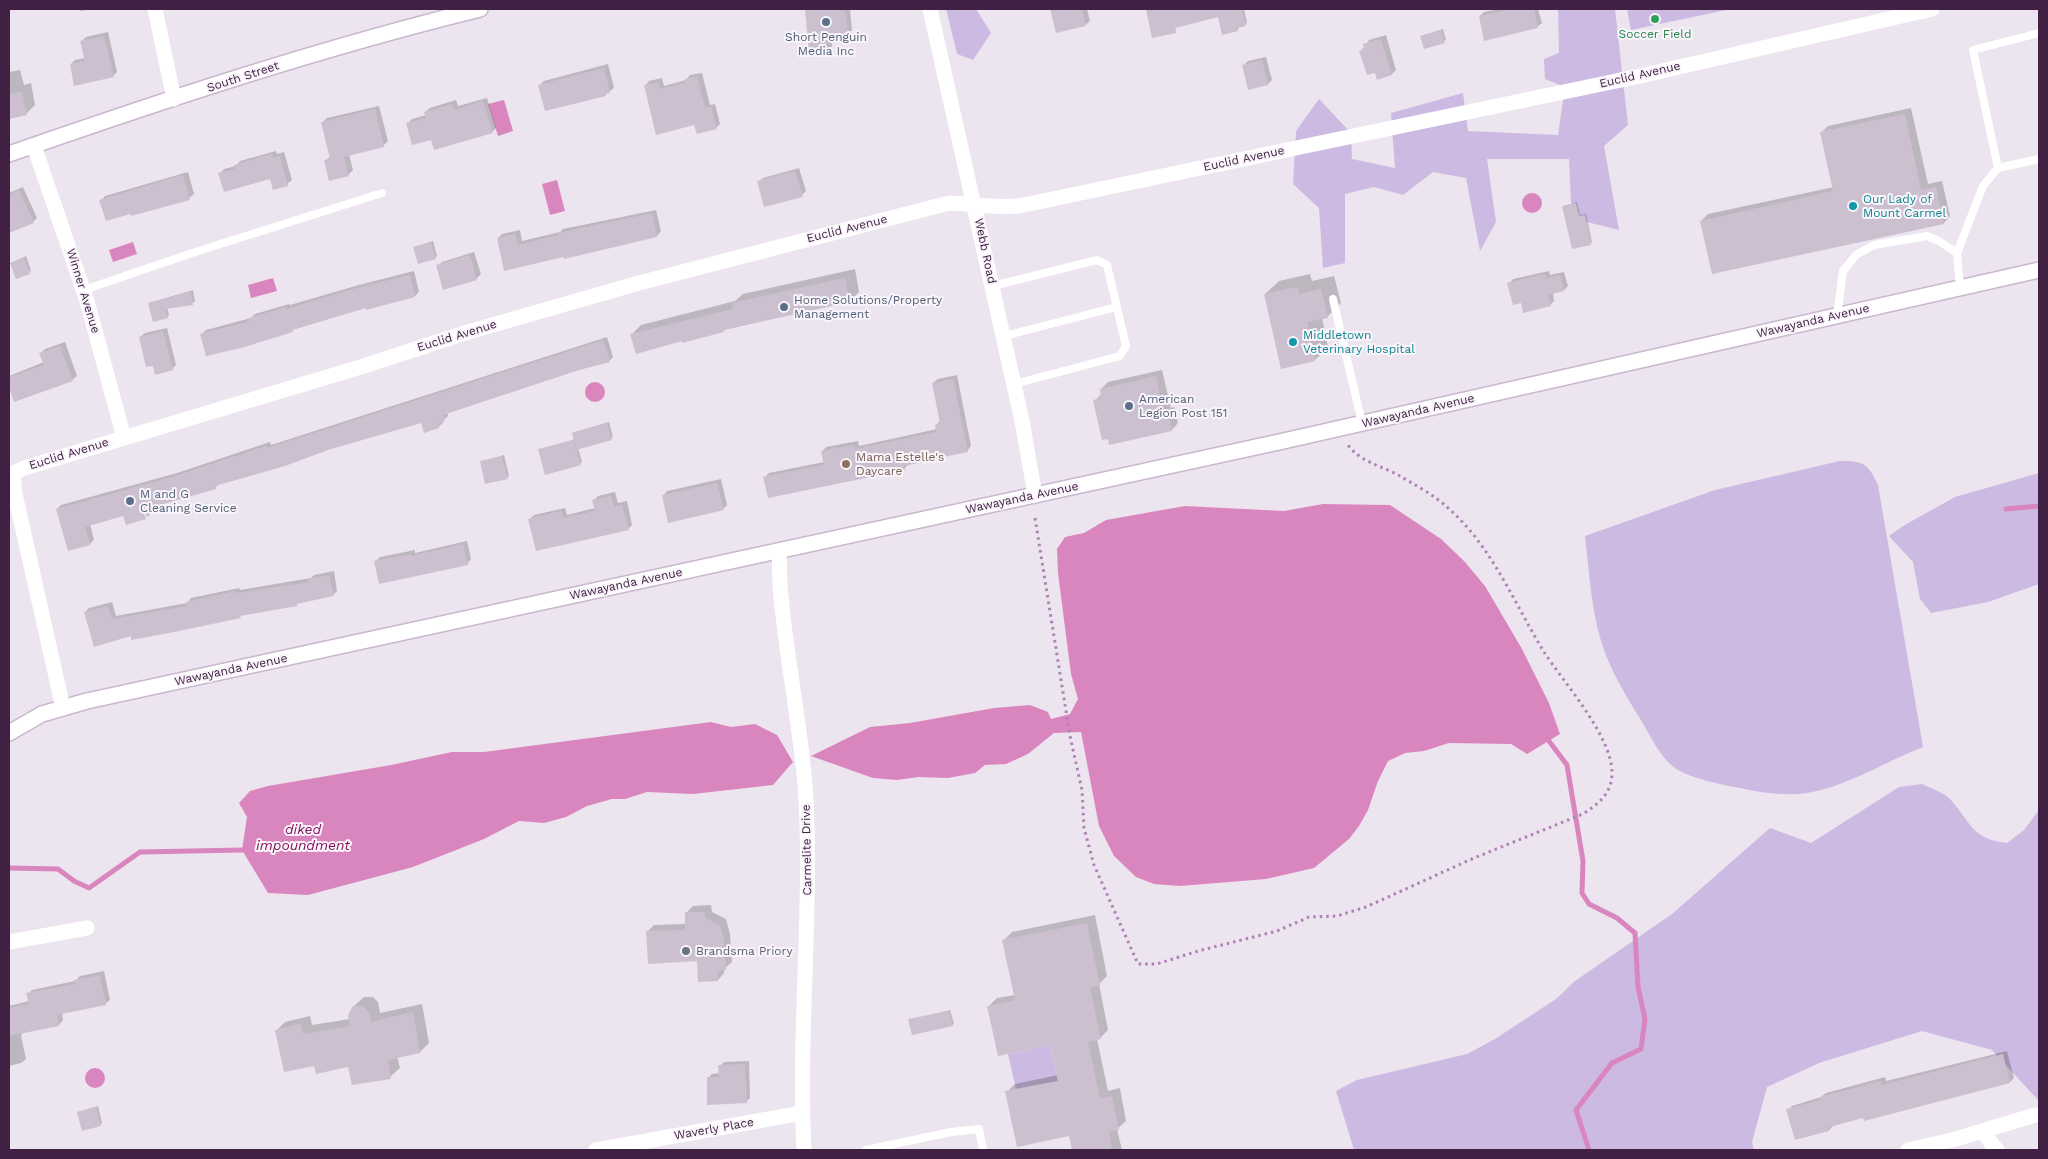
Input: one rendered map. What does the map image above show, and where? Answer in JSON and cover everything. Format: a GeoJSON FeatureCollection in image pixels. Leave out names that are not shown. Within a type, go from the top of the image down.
{"type":"FeatureCollection","features":[{"type":"Feature","properties":{"kind":"street"},"geometry":{"type":"LineString","coordinates":[[155,9],[174,99]]}},
{"type":"Feature","properties":{"kind":"street","name":"South Street"},"geometry":{"type":"LineString","coordinates":[[9,154],[329,50],[480,9]]}},
{"type":"Feature","properties":{"kind":"street","name":"Webb Road"},"geometry":{"type":"LineString","coordinates":[[930,9],[1004,336],[1035,495]]}},
{"type":"Feature","properties":{"kind":"street","name":"Euclid Avenue"},"geometry":{"type":"LineString","coordinates":[[63,708],[22,530],[13,473],[24,468],[364,366],[468,332],[639,283],[949,203],[975,204],[996,208],[1019,206],[1640,76],[1932,9]]}},
{"type":"Feature","properties":{"kind":"street","name":"Winner Avenue"},"geometry":{"type":"LineString","coordinates":[[34,146],[84,290],[124,438]]}},
{"type":"Feature","properties":{"kind":"street","name":"Wawayanda Avenue"},"geometry":{"type":"LineString","coordinates":[[9,733],[30,720],[87,701],[1362,423],[2039,270]]}},
{"type":"Feature","properties":{"kind":"street","name":"Carmelite Drive"},"geometry":{"type":"LineString","coordinates":[[779,551],[780,594],[799,727],[806,797],[808,889],[806,987],[802,1051],[804,1150]]}},
{"type":"Feature","properties":{"kind":"street"},"geometry":{"type":"LineString","coordinates":[[9,942],[87,928]]}},
{"type":"Feature","properties":{"kind":"street","name":"Waverly Place"},"geometry":{"type":"LineString","coordinates":[[596,1150],[802,1113]]}},
{"type":"Feature","properties":{"kind":"street"},"geometry":{"type":"LineString","coordinates":[[1908,1150],[2035,1116]]}},
{"type":"Feature","properties":{"kind":"street"},"geometry":{"type":"LineString","coordinates":[[1982,1131],[1997,1150]]}},
{"type":"Feature","properties":{"kind":"lane"},"geometry":{"type":"LineString","coordinates":[[1998,168],[1974,50],[2039,33]]}},
{"type":"Feature","properties":{"kind":"lane"},"geometry":{"type":"LineString","coordinates":[[1960,288],[1957,254],[1983,186],[1998,168],[2039,159]]}},
{"type":"Feature","properties":{"kind":"lane"},"geometry":{"type":"LineString","coordinates":[[84,290],[189,254],[382,193]]}},
{"type":"Feature","properties":{"kind":"lane"},"geometry":{"type":"LineString","coordinates":[[1837,316],[1843,271],[1856,255],[1874,245],[1927,236],[1939,241],[1957,254]]}},
{"type":"Feature","properties":{"kind":"lane"},"geometry":{"type":"LineString","coordinates":[[993,286],[1097,260],[1107,265],[1126,346],[1120,356],[1014,384]]}},
{"type":"Feature","properties":{"kind":"lane"},"geometry":{"type":"LineString","coordinates":[[1333,299],[1362,423]]}},
{"type":"Feature","properties":{"kind":"lane"},"geometry":{"type":"LineString","coordinates":[[1004,336],[1117,307]]}},
{"type":"Feature","properties":{"kind":"lane"},"geometry":{"type":"LineString","coordinates":[[866,1150],[952,1132],[979,1129],[984,1150]]}},
{"type":"Feature","properties":{"kind":"path"},"geometry":{"type":"LineString","coordinates":[[1035,518],[1070,736],[1082,790],[1084,828],[1094,865],[1138,964],[1157,964],[1198,951],[1277,932],[1309,917],[1337,916],[1366,907],[1483,854],[1582,814],[1598,804],[1606,796],[1612,775],[1606,747],[1578,699],[1545,653],[1492,560],[1470,531],[1447,507],[1400,476],[1364,459],[1349,447],[1338,428]]}},
{"type":"Feature","properties":{"kind":"shaded area"},"geometry":{"type":"Polygon","coordinates":[[[946,9],[976,9],[991,33],[973,60],[957,54],[946,9]]]}},
{"type":"Feature","properties":{"kind":"shaded area"},"geometry":{"type":"Polygon","coordinates":[[[1558,9],[1615,9],[1628,125],[1604,146],[1619,230],[1583,221],[1571,202],[1569,159],[1487,159],[1496,222],[1480,251],[1466,178],[1433,172],[1403,195],[1374,187],[1345,194],[1345,263],[1323,268],[1319,208],[1293,184],[1296,131],[1319,99],[1351,133],[1352,159],[1395,168],[1391,113],[1463,93],[1468,131],[1558,135],[1565,87],[1545,79],[1544,59],[1559,53],[1558,9]]]}},
{"type":"Feature","properties":{"kind":"shaded area","name":"Soccer Field"},"geometry":{"type":"Polygon","coordinates":[[[1627,9],[1731,9],[1631,30],[1627,9]]]}},
{"type":"Feature","properties":{"kind":"shaded area"},"geometry":{"type":"Polygon","coordinates":[[[1840,461],[1864,465],[1871,472],[1878,485],[1923,747],[1837,785],[1799,794],[1765,793],[1700,779],[1678,770],[1667,761],[1654,743],[1609,663],[1601,641],[1593,602],[1585,536],[1715,490],[1840,461]]]}},
{"type":"Feature","properties":{"kind":"shaded area"},"geometry":{"type":"Polygon","coordinates":[[[2039,473],[2039,584],[1988,602],[1931,613],[1920,599],[1913,562],[1889,536],[1955,497],[2039,473]]]}},
{"type":"Feature","properties":{"kind":"shaded area"},"geometry":{"type":"Polygon","coordinates":[[[1922,784],[1950,799],[1973,828],[1986,838],[1995,841],[2007,843],[2024,830],[2039,810],[2039,1101],[1992,1050],[1922,1031],[1819,1063],[1767,1087],[1752,1142],[1754,1150],[1354,1150],[1336,1091],[1357,1080],[1467,1054],[1495,1039],[1556,999],[1575,981],[1672,914],[1770,828],[1811,843],[1899,787],[1922,784]]]}},
{"type":"Feature","properties":{"kind":"shaded area"},"geometry":{"type":"Polygon","coordinates":[[[1050,1045],[1058,1081],[1016,1089],[1008,1054],[1050,1045]]]}},
{"type":"Feature","properties":{"kind":"water"},"geometry":{"type":"Polygon","coordinates":[[[504,100],[513,131],[498,136],[488,104],[504,100]]]}},
{"type":"Feature","properties":{"kind":"water"},"geometry":{"type":"Polygon","coordinates":[[[557,180],[565,211],[550,215],[542,184],[557,180]]]}},
{"type":"Feature","properties":{"kind":"water"},"geometry":{"type":"Polygon","coordinates":[[[1528,193],[1536,193],[1542,199],[1542,207],[1536,213],[1528,213],[1522,207],[1522,199],[1528,193]]]}},
{"type":"Feature","properties":{"kind":"water"},"geometry":{"type":"Polygon","coordinates":[[[133,242],[137,254],[113,262],[109,250],[133,242]]]}},
{"type":"Feature","properties":{"kind":"water"},"geometry":{"type":"Polygon","coordinates":[[[273,278],[277,291],[251,298],[248,285],[273,278]]]}},
{"type":"Feature","properties":{"kind":"water"},"geometry":{"type":"Polygon","coordinates":[[[595,382],[602,385],[605,392],[602,399],[595,402],[588,399],[585,392],[588,385],[595,382]]]}},
{"type":"Feature","properties":{"kind":"water"},"geometry":{"type":"Polygon","coordinates":[[[1323,504],[1390,505],[1441,539],[1464,561],[1485,586],[1522,649],[1549,703],[1560,734],[1527,754],[1511,744],[1449,743],[1424,751],[1405,753],[1388,761],[1378,781],[1368,810],[1349,839],[1314,868],[1266,879],[1180,886],[1154,884],[1136,877],[1114,856],[1099,826],[1081,732],[1054,733],[1028,754],[1006,764],[985,765],[975,773],[948,778],[918,777],[897,780],[873,778],[811,756],[870,727],[910,723],[994,708],[1030,705],[1048,712],[1051,719],[1070,714],[1078,699],[1071,674],[1058,573],[1057,549],[1065,537],[1084,533],[1106,520],[1185,506],[1284,511],[1323,504]]]}},
{"type":"Feature","properties":{"kind":"water","name":"diked impoundment"},"geometry":{"type":"Polygon","coordinates":[[[711,722],[731,727],[755,724],[777,735],[793,762],[773,785],[693,794],[647,792],[625,799],[612,799],[587,806],[566,817],[544,823],[519,821],[484,839],[413,867],[308,895],[268,893],[242,850],[247,817],[239,803],[250,791],[268,786],[391,765],[452,752],[484,752],[711,722]]]}},
{"type":"Feature","properties":{"kind":"water"},"geometry":{"type":"Polygon","coordinates":[[[95,1068],[102,1071],[105,1078],[102,1085],[95,1088],[88,1085],[85,1078],[88,1071],[95,1068]]]}},
{"type":"Feature","properties":{"kind":"building","name":"Short Penguin Media Inc"},"geometry":{"type":"Polygon","coordinates":[[[805,9],[845,9],[848,35],[827,37],[828,52],[809,54],[805,9]]]}},
{"type":"Feature","properties":{"kind":"building"},"geometry":{"type":"Polygon","coordinates":[[[1050,9],[1082,9],[1086,26],[1056,33],[1050,9]]]}},
{"type":"Feature","properties":{"kind":"building"},"geometry":{"type":"Polygon","coordinates":[[[1146,9],[1242,9],[1246,26],[1237,28],[1238,31],[1222,35],[1218,17],[1175,28],[1176,33],[1152,38],[1146,9]]]}},
{"type":"Feature","properties":{"kind":"building"},"geometry":{"type":"Polygon","coordinates":[[[1511,9],[1534,9],[1538,28],[1484,41],[1479,16],[1511,9]]]}},
{"type":"Feature","properties":{"kind":"building"},"geometry":{"type":"Polygon","coordinates":[[[1441,30],[1445,43],[1424,49],[1420,36],[1441,30]]]}},
{"type":"Feature","properties":{"kind":"building"},"geometry":{"type":"Polygon","coordinates":[[[104,36],[114,77],[74,86],[70,64],[85,61],[80,41],[104,36]]]}},
{"type":"Feature","properties":{"kind":"building"},"geometry":{"type":"Polygon","coordinates":[[[1381,39],[1392,75],[1377,80],[1375,73],[1367,75],[1359,51],[1364,49],[1363,44],[1381,39]]]}},
{"type":"Feature","properties":{"kind":"building"},"geometry":{"type":"Polygon","coordinates":[[[1262,60],[1268,85],[1248,90],[1242,65],[1262,60]]]}},
{"type":"Feature","properties":{"kind":"building"},"geometry":{"type":"Polygon","coordinates":[[[604,68],[610,93],[605,94],[606,96],[545,111],[538,85],[604,68]]]}},
{"type":"Feature","properties":{"kind":"building"},"geometry":{"type":"Polygon","coordinates":[[[697,76],[705,108],[711,107],[717,129],[697,134],[694,125],[656,135],[644,85],[658,82],[660,89],[685,83],[685,79],[697,76]]]}},
{"type":"Feature","properties":{"kind":"building"},"geometry":{"type":"Polygon","coordinates":[[[22,92],[27,115],[9,119],[9,94],[22,92]]]}},
{"type":"Feature","properties":{"kind":"building"},"geometry":{"type":"Polygon","coordinates":[[[483,101],[493,133],[434,150],[431,140],[412,145],[406,123],[426,118],[424,112],[452,104],[454,110],[483,101]]]}},
{"type":"Feature","properties":{"kind":"building"},"geometry":{"type":"Polygon","coordinates":[[[375,109],[384,147],[344,157],[349,176],[329,181],[324,160],[330,159],[321,122],[375,109]]]}},
{"type":"Feature","properties":{"kind":"building","name":"Our Lady of Mount Carmel"},"geometry":{"type":"Polygon","coordinates":[[[1905,114],[1921,190],[1936,187],[1944,224],[1712,274],[1700,221],[1833,191],[1820,132],[1905,114]]]}},
{"type":"Feature","properties":{"kind":"building"},"geometry":{"type":"Polygon","coordinates":[[[272,154],[273,158],[280,156],[288,186],[273,190],[270,179],[224,192],[218,173],[235,169],[234,165],[272,154]]]}},
{"type":"Feature","properties":{"kind":"building"},"geometry":{"type":"Polygon","coordinates":[[[795,171],[803,197],[764,207],[757,181],[795,171]]]}},
{"type":"Feature","properties":{"kind":"building"},"geometry":{"type":"Polygon","coordinates":[[[183,175],[190,200],[106,221],[99,200],[183,175]]]}},
{"type":"Feature","properties":{"kind":"building"},"geometry":{"type":"Polygon","coordinates":[[[19,190],[34,223],[9,233],[9,195],[19,190]]]}},
{"type":"Feature","properties":{"kind":"building"},"geometry":{"type":"Polygon","coordinates":[[[1576,203],[1579,216],[1585,215],[1591,245],[1572,249],[1562,206],[1576,203]]]}},
{"type":"Feature","properties":{"kind":"building"},"geometry":{"type":"Polygon","coordinates":[[[652,213],[657,237],[504,271],[497,238],[515,234],[518,245],[558,235],[558,233],[652,213]]]}},
{"type":"Feature","properties":{"kind":"building"},"geometry":{"type":"Polygon","coordinates":[[[431,242],[436,259],[418,264],[413,247],[431,242]]]}},
{"type":"Feature","properties":{"kind":"building"},"geometry":{"type":"Polygon","coordinates":[[[470,255],[477,280],[443,290],[436,265],[470,255]]]}},
{"type":"Feature","properties":{"kind":"building"},"geometry":{"type":"Polygon","coordinates":[[[24,257],[30,274],[16,279],[10,263],[24,257]]]}},
{"type":"Feature","properties":{"kind":"building"},"geometry":{"type":"Polygon","coordinates":[[[1545,274],[1546,279],[1560,275],[1564,291],[1548,295],[1551,306],[1523,313],[1521,303],[1513,305],[1507,283],[1545,274]]]}},
{"type":"Feature","properties":{"kind":"building"},"geometry":{"type":"Polygon","coordinates":[[[410,275],[415,297],[366,310],[366,308],[292,330],[293,332],[241,348],[206,356],[200,334],[250,321],[249,318],[285,307],[286,309],[353,289],[410,275]]]}},
{"type":"Feature","properties":{"kind":"building"},"geometry":{"type":"Polygon","coordinates":[[[845,278],[850,303],[818,308],[724,330],[724,332],[636,354],[630,334],[733,309],[732,303],[845,278]]]}},
{"type":"Feature","properties":{"kind":"building","name":"Middletown Veterinary Hospital"},"geometry":{"type":"Polygon","coordinates":[[[1297,287],[1299,294],[1321,289],[1328,318],[1307,322],[1315,361],[1281,369],[1264,294],[1297,287]]]}},
{"type":"Feature","properties":{"kind":"building"},"geometry":{"type":"Polygon","coordinates":[[[191,291],[193,305],[165,309],[168,318],[153,322],[148,303],[191,291]]]}},
{"type":"Feature","properties":{"kind":"building"},"geometry":{"type":"Polygon","coordinates":[[[163,331],[173,370],[155,375],[153,366],[146,367],[139,337],[163,331]]]}},
{"type":"Feature","properties":{"kind":"building"},"geometry":{"type":"Polygon","coordinates":[[[603,340],[610,362],[579,370],[443,415],[445,421],[438,424],[439,428],[424,433],[421,423],[328,450],[285,466],[215,486],[216,489],[143,510],[146,519],[126,525],[123,516],[85,527],[90,545],[68,551],[56,509],[172,477],[266,446],[267,448],[603,340]]]}},
{"type":"Feature","properties":{"kind":"building"},"geometry":{"type":"Polygon","coordinates":[[[60,346],[73,381],[14,402],[9,388],[9,377],[44,365],[39,353],[60,346]]]}},
{"type":"Feature","properties":{"kind":"building","name":"American Legion Post 151"},"geometry":{"type":"Polygon","coordinates":[[[1156,376],[1164,414],[1168,413],[1172,431],[1109,445],[1108,439],[1102,440],[1093,400],[1101,398],[1100,389],[1156,376]]]}},
{"type":"Feature","properties":{"kind":"building"},"geometry":{"type":"Polygon","coordinates":[[[953,379],[968,452],[904,466],[905,470],[768,498],[763,477],[824,465],[821,451],[854,445],[855,449],[936,432],[935,425],[940,423],[932,383],[953,379]]]}},
{"type":"Feature","properties":{"kind":"building"},"geometry":{"type":"Polygon","coordinates":[[[607,423],[612,440],[576,450],[572,433],[607,423]]]}},
{"type":"Feature","properties":{"kind":"building"},"geometry":{"type":"Polygon","coordinates":[[[574,440],[581,465],[545,475],[538,449],[574,440]]]}},
{"type":"Feature","properties":{"kind":"building"},"geometry":{"type":"Polygon","coordinates":[[[502,456],[508,479],[485,484],[480,461],[502,456]]]}},
{"type":"Feature","properties":{"kind":"building"},"geometry":{"type":"Polygon","coordinates":[[[717,483],[724,510],[668,523],[662,495],[717,483]]]}},
{"type":"Feature","properties":{"kind":"building"},"geometry":{"type":"Polygon","coordinates":[[[611,496],[614,507],[622,505],[629,530],[536,551],[528,519],[561,511],[563,518],[595,511],[592,500],[611,496]]]}},
{"type":"Feature","properties":{"kind":"building"},"geometry":{"type":"Polygon","coordinates":[[[463,544],[468,565],[379,584],[374,561],[411,554],[411,556],[463,544]]]}},
{"type":"Feature","properties":{"kind":"building"},"geometry":{"type":"Polygon","coordinates":[[[329,575],[334,596],[296,604],[297,606],[240,616],[241,618],[174,632],[131,640],[131,636],[94,647],[84,612],[108,606],[112,619],[187,606],[186,602],[235,591],[236,593],[309,582],[308,579],[329,575]]]}},
{"type":"Feature","properties":{"kind":"building","name":"Brandsma Priory"},"geometry":{"type":"Polygon","coordinates":[[[685,912],[705,912],[705,918],[721,928],[726,970],[718,971],[718,981],[698,982],[697,961],[648,964],[646,931],[685,930],[685,912]]]}},
{"type":"Feature","properties":{"kind":"building"},"geometry":{"type":"Polygon","coordinates":[[[1087,923],[1100,985],[1090,987],[1101,1039],[1088,1042],[1100,1098],[1112,1096],[1119,1130],[1109,1132],[1112,1150],[1072,1150],[1069,1136],[1017,1147],[1005,1091],[1058,1081],[1050,1045],[998,1056],[987,1006],[1015,1000],[1002,940],[1087,923]]]}},
{"type":"Feature","properties":{"kind":"building"},"geometry":{"type":"Polygon","coordinates":[[[100,975],[106,1005],[57,1015],[59,1026],[9,1036],[9,1008],[29,1004],[26,993],[75,984],[74,980],[100,975]]]}},
{"type":"Feature","properties":{"kind":"building"},"geometry":{"type":"Polygon","coordinates":[[[353,1006],[363,1006],[369,1012],[371,1022],[413,1012],[420,1053],[388,1060],[391,1079],[352,1085],[348,1067],[316,1074],[314,1066],[284,1072],[275,1030],[301,1024],[303,1034],[350,1026],[348,1015],[353,1006]]]}},
{"type":"Feature","properties":{"kind":"building"},"geometry":{"type":"Polygon","coordinates":[[[949,1011],[953,1026],[912,1035],[908,1019],[949,1011]]]}},
{"type":"Feature","properties":{"kind":"building"},"geometry":{"type":"Polygon","coordinates":[[[2003,1054],[2010,1083],[1864,1121],[1863,1118],[1828,1127],[1829,1131],[1795,1140],[1786,1109],[1821,1100],[1820,1097],[1881,1081],[1882,1085],[2003,1054]]]}},
{"type":"Feature","properties":{"kind":"building"},"geometry":{"type":"Polygon","coordinates":[[[745,1064],[747,1103],[707,1105],[707,1077],[719,1077],[718,1065],[745,1064]]]}},
{"type":"Feature","properties":{"kind":"building"},"geometry":{"type":"Polygon","coordinates":[[[96,1107],[101,1126],[82,1131],[77,1112],[96,1107]]]}},
{"type":"Feature","properties":{"kind":"waterway"},"geometry":{"type":"LineString","coordinates":[[2006,509],[2039,506]]}},
{"type":"Feature","properties":{"kind":"waterway"},"geometry":{"type":"LineString","coordinates":[[1549,741],[1567,765],[1583,861],[1582,893],[1589,904],[1617,918],[1635,933],[1638,987],[1645,1019],[1641,1049],[1612,1063],[1576,1110],[1589,1150]]}},
{"type":"Feature","properties":{"kind":"waterway"},"geometry":{"type":"LineString","coordinates":[[9,868],[58,869],[74,881],[89,888],[140,852],[242,850]]}},
{"type":"Feature","properties":{"kind":"place","name":"Soccer Field"},"geometry":{"type":"Point","coordinates":[1655,19]}},
{"type":"Feature","properties":{"kind":"place","name":"Short Penguin Media Inc"},"geometry":{"type":"Point","coordinates":[826,22]}},
{"type":"Feature","properties":{"kind":"place","name":"Our Lady of Mount Carmel"},"geometry":{"type":"Point","coordinates":[1853,206]}},
{"type":"Feature","properties":{"kind":"place","name":"Home Solutions/Property Management"},"geometry":{"type":"Point","coordinates":[784,307]}},
{"type":"Feature","properties":{"kind":"place","name":"Middletown Veterinary Hospital"},"geometry":{"type":"Point","coordinates":[1293,342]}},
{"type":"Feature","properties":{"kind":"place","name":"American Legion Post 151"},"geometry":{"type":"Point","coordinates":[1129,406]}},
{"type":"Feature","properties":{"kind":"place","name":"Mama Estelle's Daycare"},"geometry":{"type":"Point","coordinates":[846,464]}},
{"type":"Feature","properties":{"kind":"place","name":"M and G Cleaning Service"},"geometry":{"type":"Point","coordinates":[130,501]}},
{"type":"Feature","properties":{"kind":"place","name":"Brandsma Priory"},"geometry":{"type":"Point","coordinates":[686,951]}}]}
